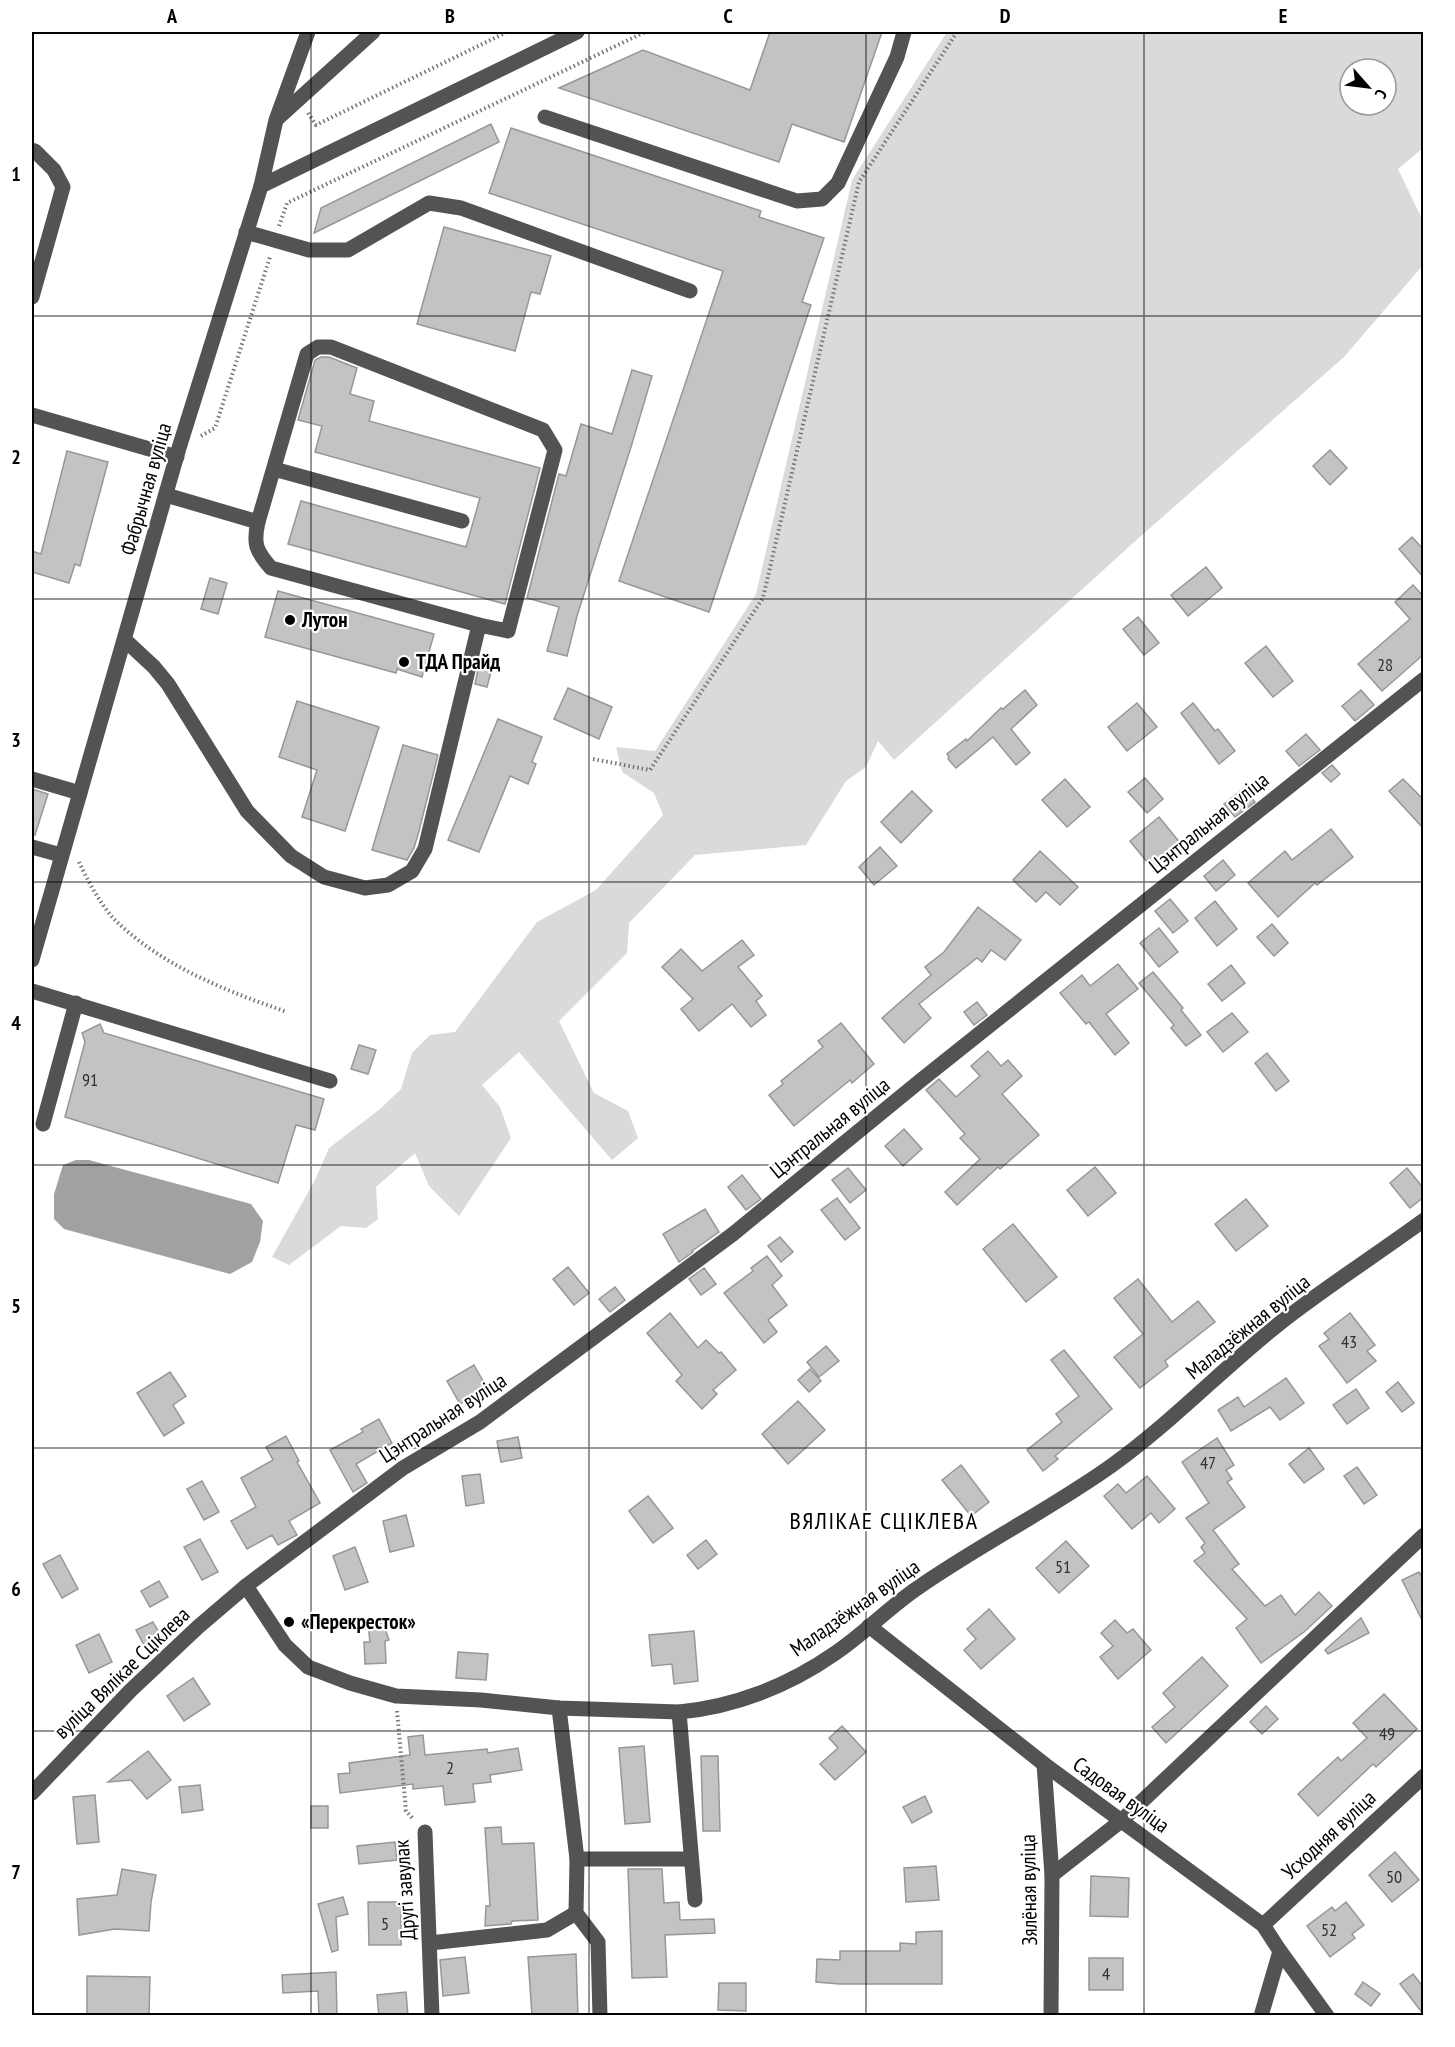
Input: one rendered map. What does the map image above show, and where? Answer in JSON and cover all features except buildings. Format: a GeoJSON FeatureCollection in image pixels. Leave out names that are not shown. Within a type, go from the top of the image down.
{"type":"FeatureCollection","features":[{"type":"Feature","properties":{"kind":"street","name":"Фабрычная вуліца"},"geometry":{"type":"LineString","coordinates":[[32,960],[178,453],[261,186],[276,120],[308,32]]}},
{"type":"Feature","properties":{"kind":"street"},"geometry":{"type":"LineString","coordinates":[[276,120],[374,32]]}},
{"type":"Feature","properties":{"kind":"street"},"geometry":{"type":"LineString","coordinates":[[261,186],[577,32]]}},
{"type":"Feature","properties":{"kind":"street"},"geometry":{"type":"LineString","coordinates":[[544,117],[797,201],[822,199],[838,183],[897,57],[904,32]]}},
{"type":"Feature","properties":{"kind":"street"},"geometry":{"type":"LineString","coordinates":[[32,150],[54,170],[63,187],[32,297]]}},
{"type":"Feature","properties":{"kind":"street"},"geometry":{"type":"LineString","coordinates":[[246,232],[309,250],[348,250],[429,203],[461,208],[690,291]]}},
{"type":"Feature","properties":{"kind":"street"},"geometry":{"type":"LineString","coordinates":[[318,347],[331,347],[543,430],[555,450],[508,631],[478,625],[271,567],[259,555],[254,539],[274,469],[307,354],[318,347]]}},
{"type":"Feature","properties":{"kind":"street"},"geometry":{"type":"LineString","coordinates":[[32,415],[178,453]]}},
{"type":"Feature","properties":{"kind":"street"},"geometry":{"type":"LineString","coordinates":[[274,469],[462,521]]}},
{"type":"Feature","properties":{"kind":"street"},"geometry":{"type":"LineString","coordinates":[[166,495],[258,522]]}},
{"type":"Feature","properties":{"kind":"street"},"geometry":{"type":"LineString","coordinates":[[124,640],[154,667],[168,684],[247,811],[276,841],[291,856],[324,877],[364,888],[388,885],[412,871],[425,849],[478,625]]}},
{"type":"Feature","properties":{"kind":"street","name":"Цэнтральная вуліца"},"geometry":{"type":"LineString","coordinates":[[246,1586],[403,1468],[480,1422],[732,1234],[1424,679]]}},
{"type":"Feature","properties":{"kind":"street"},"geometry":{"type":"LineString","coordinates":[[32,779],[80,793]]}},
{"type":"Feature","properties":{"kind":"street"},"geometry":{"type":"LineString","coordinates":[[32,847],[61,855]]}},
{"type":"Feature","properties":{"kind":"street"},"geometry":{"type":"LineString","coordinates":[[32,991],[330,1081]]}},
{"type":"Feature","properties":{"kind":"street"},"geometry":{"type":"LineString","coordinates":[[42,1124],[76,1003]]}},
{"type":"Feature","properties":{"kind":"street","name":"Маладзёжная вуліца"},"geometry":{"type":"LineString","coordinates":[[246,1586],[285,1645],[308,1667],[350,1683],[396,1696],[481,1700],[559,1708],[679,1712],[735,1701],[776,1686],[835,1654],[918,1587],[1110,1467],[1144,1441],[1280,1323],[1424,1220]]}},
{"type":"Feature","properties":{"kind":"street"},"geometry":{"type":"LineString","coordinates":[[1052,1875],[1121,1821],[1424,1535]]}},
{"type":"Feature","properties":{"kind":"street","name":"вуліца Вялікае Сціклева"},"geometry":{"type":"LineString","coordinates":[[32,1793],[131,1690],[246,1586]]}},
{"type":"Feature","properties":{"kind":"street","name":"Садовая вуліца"},"geometry":{"type":"LineString","coordinates":[[869,1626],[1044,1764],[1263,1924],[1327,2016]]}},
{"type":"Feature","properties":{"kind":"street"},"geometry":{"type":"LineString","coordinates":[[559,1708],[577,1859],[576,1913],[598,1942],[600,2016]]}},
{"type":"Feature","properties":{"kind":"street"},"geometry":{"type":"LineString","coordinates":[[679,1712],[695,1900]]}},
{"type":"Feature","properties":{"kind":"street","name":"Зялёная вуліца"},"geometry":{"type":"LineString","coordinates":[[1044,1764],[1052,1875],[1051,2016]]}},
{"type":"Feature","properties":{"kind":"street","name":"Усходняя вуліца"},"geometry":{"type":"LineString","coordinates":[[1263,1924],[1424,1776]]}},
{"type":"Feature","properties":{"kind":"street","name":"Другі завулак"},"geometry":{"type":"LineString","coordinates":[[425,1832],[432,2016]]}},
{"type":"Feature","properties":{"kind":"street"},"geometry":{"type":"LineString","coordinates":[[577,1859],[690,1859]]}},
{"type":"Feature","properties":{"kind":"street"},"geometry":{"type":"LineString","coordinates":[[430,1943],[548,1930],[576,1913]]}},
{"type":"Feature","properties":{"kind":"street"},"geometry":{"type":"LineString","coordinates":[[1261,2016],[1280,1951]]}},
{"type":"Feature","properties":{"kind":"path"},"geometry":{"type":"LineString","coordinates":[[299,99],[316,125],[507,32]]}},
{"type":"Feature","properties":{"kind":"path"},"geometry":{"type":"LineString","coordinates":[[178,453],[216,428],[287,203],[645,32]]}},
{"type":"Feature","properties":{"kind":"path"},"geometry":{"type":"LineString","coordinates":[[593,759],[650,770],[762,598],[859,182],[957,32]]}},
{"type":"Feature","properties":{"kind":"path"},"geometry":{"type":"LineString","coordinates":[[67,837],[87,879],[114,918],[146,946],[194,975],[287,1012]]}},
{"type":"Feature","properties":{"kind":"path","name":"Другі завулак"},"geometry":{"type":"LineString","coordinates":[[396,1696],[406,1811],[425,1832]]}},
{"type":"Feature","properties":{"kind":"shaded area"},"geometry":{"type":"Polygon","coordinates":[[[947,32],[1423,32],[1423,148],[1398,169],[1423,221],[1423,265],[1344,357],[1132,544],[894,760],[878,741],[866,767],[846,781],[806,845],[695,855],[629,923],[627,953],[559,1021],[594,1093],[628,1111],[638,1138],[612,1160],[519,1052],[482,1085],[500,1107],[511,1138],[459,1216],[429,1186],[415,1153],[376,1187],[378,1219],[366,1228],[341,1226],[289,1265],[272,1257],[315,1180],[329,1148],[380,1109],[401,1089],[412,1053],[430,1035],[455,1032],[537,922],[596,890],[663,815],[654,793],[622,772],[616,747],[655,751],[756,594],[852,180],[947,32]]]}},
{"type":"Feature","properties":{"kind":"shaded area"},"geometry":{"type":"Polygon","coordinates":[[[76,1160],[89,1160],[251,1204],[263,1221],[260,1242],[252,1262],[230,1274],[64,1229],[54,1219],[54,1194],[63,1165],[76,1160]]]}},
{"type":"Feature","properties":{"kind":"place","name":"Лутон"},"geometry":{"type":"Point","coordinates":[290,620]}},
{"type":"Feature","properties":{"kind":"place","name":"ТДА Прайд"},"geometry":{"type":"Point","coordinates":[404,662]}},
{"type":"Feature","properties":{"kind":"place","name":"«Перекресток»"},"geometry":{"type":"Point","coordinates":[289,1622]}},
{"type":"Feature","properties":{"kind":"district","name":"ВЯЛІКАЕ СЦІКЛЕВА"},"geometry":{"type":"Point","coordinates":[884,1521]}}]}
